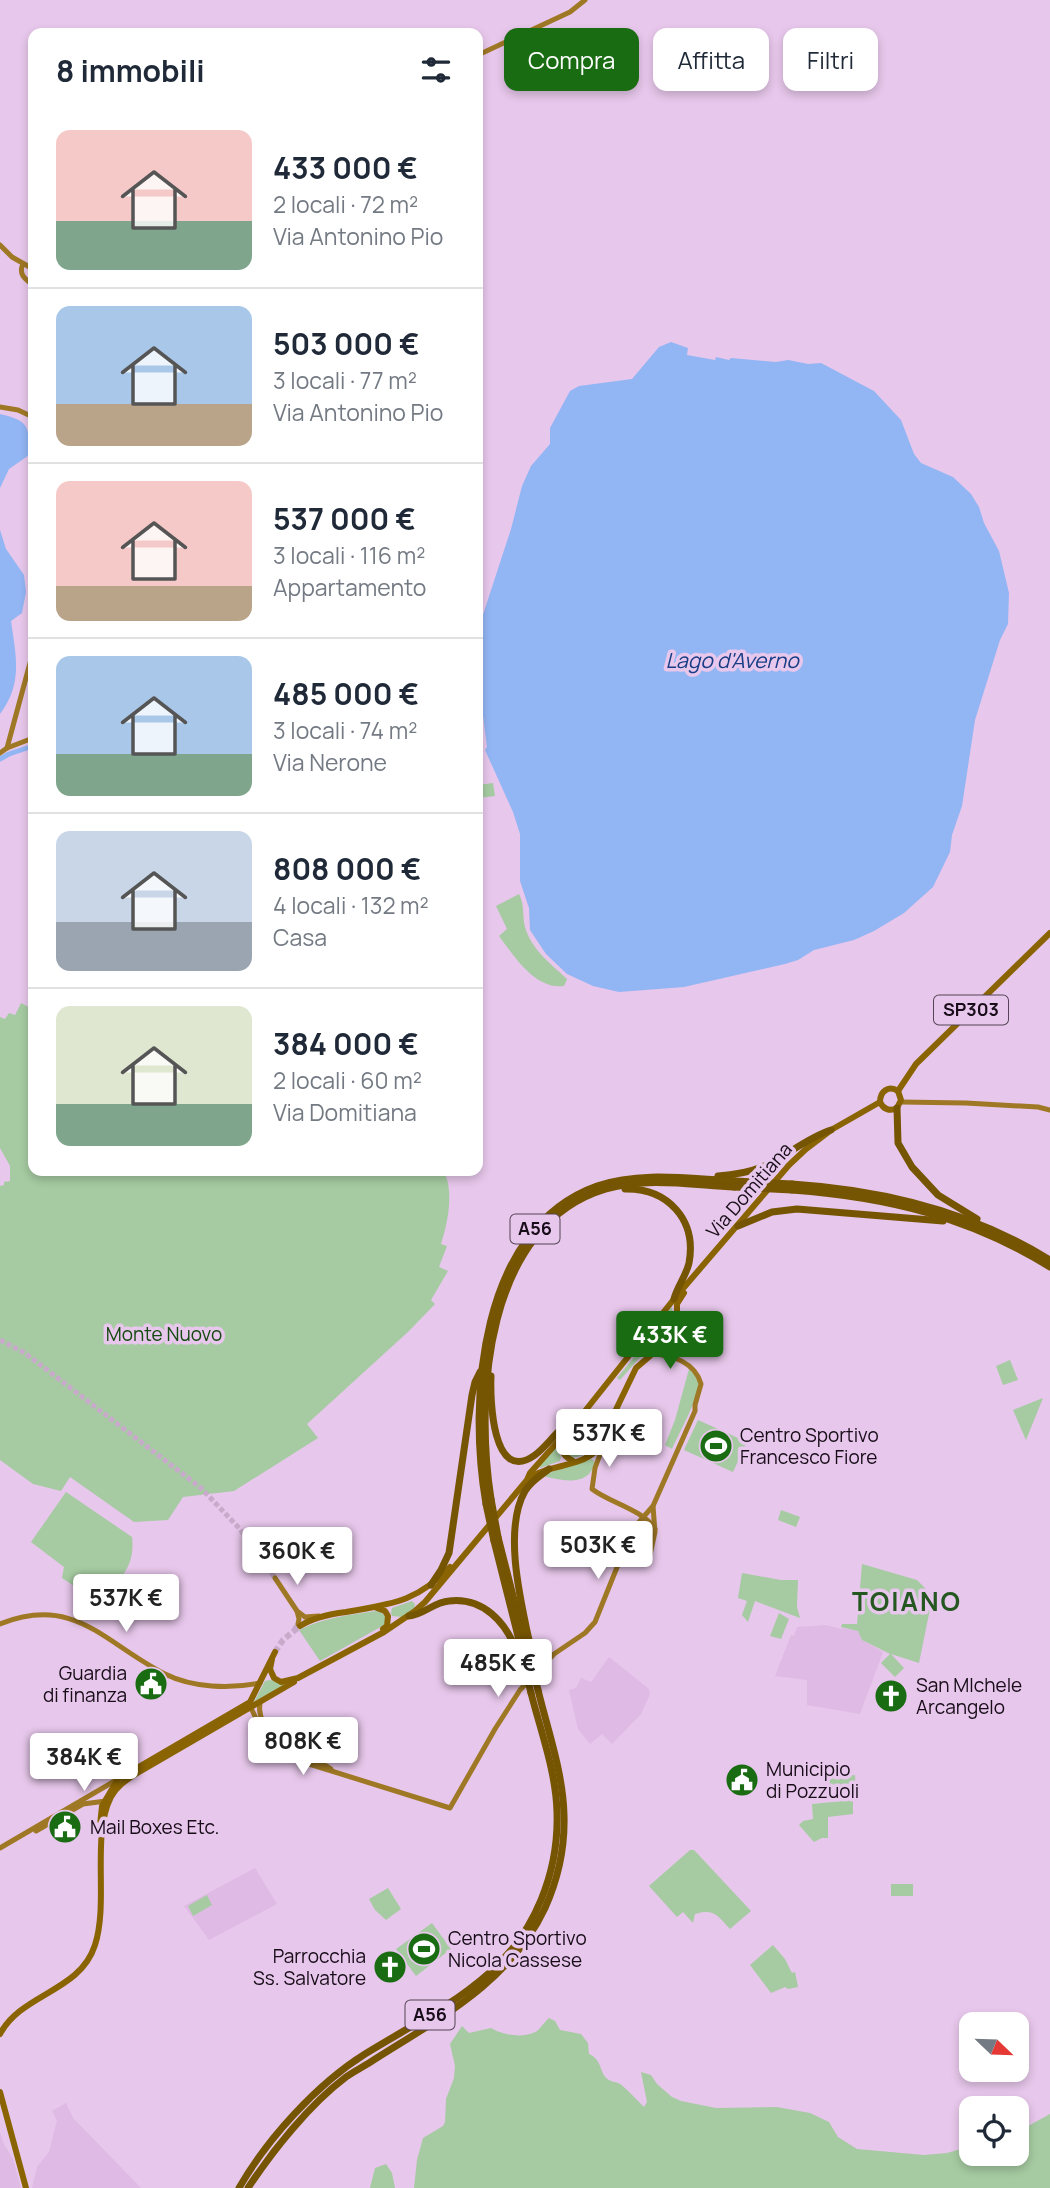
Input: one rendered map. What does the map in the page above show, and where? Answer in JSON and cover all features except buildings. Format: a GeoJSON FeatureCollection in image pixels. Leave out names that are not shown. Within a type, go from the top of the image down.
{"type":"FeatureCollection","features":[{"type":"Feature","properties":{"kind":"highway"},"geometry":{"type":"LineString","coordinates":[[899,1105],[898,1143],[918,1175],[944,1200],[976,1218],[982,1225]]}},
{"type":"Feature","properties":{"kind":"highway"},"geometry":{"type":"LineString","coordinates":[[704,1180],[747,1172],[776,1159],[818,1134],[831,1130]]}},
{"type":"Feature","properties":{"kind":"highway","name":"A56"},"geometry":{"type":"LineString","coordinates":[[248,2188],[298,2124],[346,2077],[492,1980],[515,1956],[534,1928],[554,1885],[562,1852],[564,1825],[557,1764],[527,1677],[489,1502],[484,1436],[485,1367],[491,1324],[505,1281],[522,1248],[544,1220],[576,1195],[598,1186],[634,1178],[734,1184]]}},
{"type":"Feature","properties":{"kind":"highway","name":"A56"},"geometry":{"type":"LineString","coordinates":[[485,1367],[516,1270],[543,1229],[562,1212],[587,1196],[644,1183],[704,1180],[734,1184]]}},
{"type":"Feature","properties":{"kind":"highway"},"geometry":{"type":"LineString","coordinates":[[734,1184],[844,1188],[891,1196],[945,1210],[982,1225],[1050,1260]]}},
{"type":"Feature","properties":{"kind":"highway"},"geometry":{"type":"LineString","coordinates":[[792,1187],[885,1201],[950,1219],[992,1236],[1050,1267]]}},
{"type":"Feature","properties":{"kind":"highway"},"geometry":{"type":"LineString","coordinates":[[614,1188],[643,1190],[658,1195],[670,1202],[682,1218],[689,1237],[689,1262],[674,1299]]}},
{"type":"Feature","properties":{"kind":"highway"},"geometry":{"type":"LineString","coordinates":[[738,1226],[772,1212],[797,1209],[943,1221],[950,1219]]}},
{"type":"Feature","properties":{"kind":"highway"},"geometry":{"type":"LineString","coordinates":[[430,1585],[444,1566],[449,1553],[472,1395],[475,1382],[485,1367],[491,1374],[495,1435],[507,1456],[526,1460],[539,1452],[568,1423],[576,1421]]}},
{"type":"Feature","properties":{"kind":"highway"},"geometry":{"type":"LineString","coordinates":[[532,1668],[533,1659],[514,1552],[514,1528],[525,1492],[549,1469]]}},
{"type":"Feature","properties":{"kind":"highway","name":"A56"},"geometry":{"type":"LineString","coordinates":[[239,2188],[272,2141],[318,2091],[365,2054],[475,1984],[501,1961],[528,1926],[548,1882],[554,1857],[557,1804],[534,1692],[532,1668],[496,1539]]}},
{"type":"Feature","properties":{"kind":"highway"},"geometry":{"type":"LineString","coordinates":[[412,1614],[415,1616],[435,1604],[448,1601],[461,1600],[480,1606],[492,1613],[506,1629],[516,1648],[523,1674],[527,1677]]}},
{"type":"Feature","properties":{"kind":"main road","name":"SP303"},"geometry":{"type":"LineString","coordinates":[[898,1091],[916,1064],[1050,933]]}},
{"type":"Feature","properties":{"kind":"main road"},"geometry":{"type":"LineString","coordinates":[[891,1088],[898,1091],[901,1097],[899,1105],[891,1110],[886,1109],[880,1102],[881,1094],[891,1088]]}},
{"type":"Feature","properties":{"kind":"main road","name":"Via Domitiana"},"geometry":{"type":"LineString","coordinates":[[461,1557],[527,1480],[538,1463],[568,1432],[674,1299],[797,1157],[831,1130],[880,1102]]}},
{"type":"Feature","properties":{"kind":"main road"},"geometry":{"type":"LineString","coordinates":[[527,1480],[538,1472],[589,1457],[596,1451],[636,1368],[666,1345],[676,1331],[676,1306],[685,1288]]}},
{"type":"Feature","properties":{"kind":"main road"},"geometry":{"type":"LineString","coordinates":[[645,1336],[659,1330],[666,1336],[666,1345]]}},
{"type":"Feature","properties":{"kind":"main road"},"geometry":{"type":"LineString","coordinates":[[568,1432],[561,1445],[562,1451],[565,1457],[574,1461]]}},
{"type":"Feature","properties":{"kind":"main road"},"geometry":{"type":"LineString","coordinates":[[299,1625],[321,1616],[401,1601],[430,1585],[461,1557]]}},
{"type":"Feature","properties":{"kind":"main road"},"geometry":{"type":"LineString","coordinates":[[0,2034],[12,2016],[71,1979],[90,1958],[99,1927],[105,1801],[126,1780],[412,1614],[461,1557]]}},
{"type":"Feature","properties":{"kind":"main road"},"geometry":{"type":"LineString","coordinates":[[412,1596],[417,1603],[412,1614]]}},
{"type":"Feature","properties":{"kind":"main road"},"geometry":{"type":"LineString","coordinates":[[374,1606],[385,1611],[388,1616],[387,1626],[379,1633]]}},
{"type":"Feature","properties":{"kind":"main road"},"geometry":{"type":"LineString","coordinates":[[102,1837],[100,1818],[105,1801],[118,1779],[245,1706],[250,1702],[274,1655],[271,1669],[274,1678],[281,1682],[298,1678]]}},
{"type":"Feature","properties":{"kind":"main road"},"geometry":{"type":"LineString","coordinates":[[0,2092],[26,2188]]}},
{"type":"Feature","properties":{"kind":"street"},"geometry":{"type":"LineString","coordinates":[[483,53],[570,12],[585,0]]}},
{"type":"Feature","properties":{"kind":"street"},"geometry":{"type":"LineString","coordinates":[[0,245],[28,266]]}},
{"type":"Feature","properties":{"kind":"street"},"geometry":{"type":"LineString","coordinates":[[23,264],[20,269],[28,280]]}},
{"type":"Feature","properties":{"kind":"street"},"geometry":{"type":"LineString","coordinates":[[0,407],[28,415]]}},
{"type":"Feature","properties":{"kind":"street"},"geometry":{"type":"LineString","coordinates":[[7,748],[28,670]]}},
{"type":"Feature","properties":{"kind":"street"},"geometry":{"type":"LineString","coordinates":[[0,753],[28,740]]}},
{"type":"Feature","properties":{"kind":"street"},"geometry":{"type":"LineString","coordinates":[[899,1105],[966,1103],[1050,1110]]}},
{"type":"Feature","properties":{"kind":"street"},"geometry":{"type":"LineString","coordinates":[[251,1708],[273,1747],[287,1758],[331,1769],[450,1808],[520,1690],[561,1647],[590,1629],[599,1615],[636,1524],[653,1506],[695,1411],[701,1384],[693,1367],[669,1356],[652,1354]]}},
{"type":"Feature","properties":{"kind":"street"},"geometry":{"type":"LineString","coordinates":[[617,1407],[595,1468],[592,1489],[642,1517],[655,1529]]}},
{"type":"Feature","properties":{"kind":"street"},"geometry":{"type":"LineString","coordinates":[[621,1558],[632,1552],[650,1555],[655,1529],[653,1506]]}},
{"type":"Feature","properties":{"kind":"street"},"geometry":{"type":"LineString","coordinates":[[636,1524],[645,1523],[655,1529]]}},
{"type":"Feature","properties":{"kind":"street"},"geometry":{"type":"LineString","coordinates":[[627,1542],[627,1549],[632,1552]]}},
{"type":"Feature","properties":{"kind":"street"},"geometry":{"type":"LineString","coordinates":[[275,1578],[297,1611],[305,1617],[321,1616]]}},
{"type":"Feature","properties":{"kind":"street"},"geometry":{"type":"LineString","coordinates":[[297,1611],[299,1625]]}},
{"type":"Feature","properties":{"kind":"street"},"geometry":{"type":"LineString","coordinates":[[0,1624],[27,1616],[69,1618],[92,1628],[177,1679],[211,1686],[260,1683]]}},
{"type":"Feature","properties":{"kind":"street"},"geometry":{"type":"LineString","coordinates":[[260,1703],[260,1714],[273,1747]]}},
{"type":"Feature","properties":{"kind":"street"},"geometry":{"type":"LineString","coordinates":[[0,1850],[118,1779]]}},
{"type":"Feature","properties":{"kind":"street"},"geometry":{"type":"LineString","coordinates":[[105,1801],[97,1796],[110,1784]]}},
{"type":"Feature","properties":{"kind":"street"},"geometry":{"type":"LineString","coordinates":[[0,1850],[83,1804],[105,1801]]}},
{"type":"Feature","properties":{"kind":"street"},"geometry":{"type":"LineString","coordinates":[[91,1803],[100,1818]]}},
{"type":"Feature","properties":{"kind":"shaded area"},"geometry":{"type":"Polygon","coordinates":[[[826,1625],[858,1631],[862,1640],[883,1652],[860,1714],[807,1705],[807,1680],[775,1676],[791,1635],[794,1636],[797,1627],[826,1625]]]}},
{"type":"Feature","properties":{"kind":"shaded area"},"geometry":{"type":"Polygon","coordinates":[[[609,1657],[649,1689],[650,1694],[641,1714],[612,1744],[602,1734],[590,1744],[578,1729],[569,1690],[576,1688],[581,1678],[591,1682],[609,1657]]]}},
{"type":"Feature","properties":{"kind":"shaded area"},"geometry":{"type":"Polygon","coordinates":[[[255,1868],[277,1904],[209,1940],[184,1906],[255,1868]]]}},
{"type":"Feature","properties":{"kind":"shaded area"},"geometry":{"type":"Polygon","coordinates":[[[66,2103],[73,2118],[141,2188],[32,2188],[37,2167],[49,2152],[57,2120],[52,2111],[66,2103]]]}},
{"type":"Feature","properties":{"kind":"shaded area"},"geometry":{"type":"Polygon","coordinates":[[[0,2132],[13,2159],[21,2188],[0,2188],[0,2132]]]}},
{"type":"Feature","properties":{"kind":"green space"},"geometry":{"type":"Polygon","coordinates":[[[493,783],[495,796],[483,797],[483,784],[493,783]]]}},
{"type":"Feature","properties":{"kind":"green space"},"geometry":{"type":"Polygon","coordinates":[[[519,894],[528,935],[542,956],[567,979],[564,986],[553,986],[535,977],[526,970],[499,936],[507,929],[496,906],[519,894]]]}},
{"type":"Feature","properties":{"kind":"green space","name":"Monte Nuovo"},"geometry":{"type":"Polygon","coordinates":[[[21,1003],[28,1006],[28,1176],[446,1176],[447,1179],[449,1207],[441,1244],[447,1246],[439,1267],[448,1271],[431,1300],[435,1304],[307,1424],[318,1438],[234,1491],[183,1497],[168,1520],[134,1522],[70,1477],[61,1491],[33,1484],[0,1460],[0,1186],[10,1181],[10,1166],[0,1148],[0,1017],[5,1019],[9,1013],[15,1015],[21,1003]]]}},
{"type":"Feature","properties":{"kind":"green space"},"geometry":{"type":"Polygon","coordinates":[[[672,1307],[674,1325],[665,1330],[659,1321],[672,1307]]]}},
{"type":"Feature","properties":{"kind":"green space"},"geometry":{"type":"Polygon","coordinates":[[[655,1332],[661,1334],[663,1341],[643,1354],[620,1380],[617,1378],[655,1332]]]}},
{"type":"Feature","properties":{"kind":"green space"},"geometry":{"type":"Polygon","coordinates":[[[1010,1360],[1018,1380],[1003,1385],[996,1366],[1010,1360]]]}},
{"type":"Feature","properties":{"kind":"green space"},"geometry":{"type":"Polygon","coordinates":[[[689,1369],[697,1379],[698,1389],[672,1449],[665,1445],[689,1369]]]}},
{"type":"Feature","properties":{"kind":"green space"},"geometry":{"type":"Polygon","coordinates":[[[1043,1398],[1026,1440],[1013,1410],[1043,1398]]]}},
{"type":"Feature","properties":{"kind":"green space"},"geometry":{"type":"Polygon","coordinates":[[[584,1418],[586,1420],[570,1441],[570,1447],[576,1450],[582,1444],[589,1445],[594,1442],[596,1434],[592,1433],[592,1430],[595,1432],[598,1425],[598,1440],[586,1453],[579,1457],[570,1457],[566,1452],[566,1442],[584,1418]]]}},
{"type":"Feature","properties":{"kind":"green space","name":"Centro Sportivo Francesco Fiore"},"geometry":{"type":"Polygon","coordinates":[[[698,1420],[747,1442],[733,1472],[684,1450],[698,1420]]]}},
{"type":"Feature","properties":{"kind":"green space"},"geometry":{"type":"Polygon","coordinates":[[[556,1447],[560,1461],[540,1468],[539,1466],[556,1447]]]}},
{"type":"Feature","properties":{"kind":"green space"},"geometry":{"type":"Polygon","coordinates":[[[592,1459],[595,1462],[592,1470],[581,1479],[543,1476],[560,1468],[592,1459]]]}},
{"type":"Feature","properties":{"kind":"green space"},"geometry":{"type":"Polygon","coordinates":[[[66,1492],[132,1537],[130,1562],[108,1596],[103,1593],[95,1600],[62,1578],[64,1567],[31,1542],[66,1492]]]}},
{"type":"Feature","properties":{"kind":"green space"},"geometry":{"type":"Polygon","coordinates":[[[781,1510],[800,1517],[796,1527],[778,1520],[781,1510]]]}},
{"type":"Feature","properties":{"kind":"green space"},"geometry":{"type":"Polygon","coordinates":[[[862,1564],[917,1580],[930,1593],[931,1604],[919,1663],[891,1654],[904,1668],[895,1677],[881,1663],[890,1654],[862,1640],[858,1631],[841,1627],[842,1624],[857,1624],[862,1564]]]}},
{"type":"Feature","properties":{"kind":"green space"},"geometry":{"type":"Polygon","coordinates":[[[742,1573],[781,1580],[798,1580],[797,1607],[800,1618],[755,1601],[748,1622],[742,1615],[747,1601],[738,1598],[742,1573]]]}},
{"type":"Feature","properties":{"kind":"green space"},"geometry":{"type":"Polygon","coordinates":[[[412,1601],[414,1608],[402,1617],[392,1616],[392,1608],[412,1601]]]}},
{"type":"Feature","properties":{"kind":"green space"},"geometry":{"type":"Polygon","coordinates":[[[376,1611],[387,1618],[384,1625],[320,1661],[299,1630],[327,1620],[376,1611]]]}},
{"type":"Feature","properties":{"kind":"green space"},"geometry":{"type":"Polygon","coordinates":[[[779,1613],[789,1619],[781,1639],[770,1636],[779,1613]]]}},
{"type":"Feature","properties":{"kind":"green space"},"geometry":{"type":"Polygon","coordinates":[[[265,1681],[285,1684],[254,1702],[265,1681]]]}},
{"type":"Feature","properties":{"kind":"green space"},"geometry":{"type":"Polygon","coordinates":[[[855,1775],[856,1791],[830,1793],[829,1777],[855,1775]]]}},
{"type":"Feature","properties":{"kind":"green space"},"geometry":{"type":"Polygon","coordinates":[[[853,1800],[853,1814],[828,1817],[828,1838],[814,1842],[799,1825],[803,1821],[813,1819],[812,1804],[853,1800]]]}},
{"type":"Feature","properties":{"kind":"green space"},"geometry":{"type":"Polygon","coordinates":[[[690,1850],[694,1850],[751,1911],[730,1929],[719,1917],[707,1912],[695,1914],[693,1923],[683,1912],[677,1917],[649,1886],[690,1850]]]}},
{"type":"Feature","properties":{"kind":"green space"},"geometry":{"type":"Polygon","coordinates":[[[891,1884],[913,1884],[913,1896],[891,1896],[891,1884]]]}},
{"type":"Feature","properties":{"kind":"green space"},"geometry":{"type":"Polygon","coordinates":[[[388,1888],[401,1909],[386,1920],[375,1910],[369,1899],[388,1888]]]}},
{"type":"Feature","properties":{"kind":"green space"},"geometry":{"type":"Polygon","coordinates":[[[207,1895],[212,1905],[193,1916],[188,1906],[207,1895]]]}},
{"type":"Feature","properties":{"kind":"green space","name":"Centro Sportivo Nicola Cassese"},"geometry":{"type":"Polygon","coordinates":[[[432,1923],[451,1949],[416,1976],[396,1949],[432,1923]]]}},
{"type":"Feature","properties":{"kind":"green space"},"geometry":{"type":"Polygon","coordinates":[[[773,1945],[792,1973],[795,1972],[798,1987],[785,1987],[771,1993],[750,1965],[773,1945]]]}},
{"type":"Feature","properties":{"kind":"green space"},"geometry":{"type":"Polygon","coordinates":[[[549,2018],[555,2021],[560,2030],[581,2034],[588,2043],[589,2054],[597,2060],[603,2074],[610,2081],[622,2085],[644,2107],[647,2102],[641,2072],[651,2075],[672,2097],[681,2101],[716,2108],[777,2107],[810,2113],[829,2122],[838,2137],[857,2149],[924,2155],[959,2150],[959,2166],[1029,2166],[1029,2125],[1050,2114],[1050,2188],[414,2188],[423,2138],[445,2122],[446,2099],[454,2078],[455,2066],[450,2044],[462,2026],[469,2033],[491,2028],[501,2033],[520,2035],[537,2031],[549,2018]]]}},
{"type":"Feature","properties":{"kind":"green space"},"geometry":{"type":"Polygon","coordinates":[[[386,2164],[392,2173],[395,2188],[370,2188],[375,2168],[386,2164]]]}},
{"type":"Feature","properties":{"kind":"water","name":"Lago d'Averno"},"geometry":{"type":"Polygon","coordinates":[[[671,342],[688,348],[687,355],[715,360],[716,357],[729,360],[821,363],[874,391],[901,420],[914,454],[921,463],[953,477],[971,494],[979,507],[999,551],[1009,593],[1008,624],[1000,640],[975,720],[962,806],[952,835],[950,852],[933,887],[904,913],[874,931],[854,940],[814,950],[798,960],[684,987],[619,992],[593,986],[567,974],[546,954],[530,930],[529,908],[520,881],[520,834],[485,750],[483,615],[522,486],[531,466],[550,444],[550,428],[570,391],[579,386],[632,379],[659,347],[671,342]]]}},
{"type":"Feature","properties":{"kind":"water"},"geometry":{"type":"Polygon","coordinates":[[[0,414],[17,419],[25,426],[28,431],[28,456],[9,469],[0,488],[0,414]]]}},
{"type":"Feature","properties":{"kind":"water"},"geometry":{"type":"Polygon","coordinates":[[[0,530],[6,549],[24,575],[26,592],[22,613],[11,621],[16,658],[15,680],[0,714],[0,530]]]}},
{"type":"Feature","properties":{"kind":"waterway"},"geometry":{"type":"LineString","coordinates":[[0,759],[28,748]]}},
{"type":"Feature","properties":{"kind":"tunnel"},"geometry":{"type":"LineString","coordinates":[[0,1340],[25,1353],[201,1488],[239,1528],[275,1578]]}},
{"type":"Feature","properties":{"kind":"tunnel"},"geometry":{"type":"LineString","coordinates":[[294,1630],[298,1624]]}},
{"type":"Feature","properties":{"kind":"tunnel"},"geometry":{"type":"LineString","coordinates":[[275,1652],[283,1640],[300,1626]]}},
{"type":"Feature","properties":{"kind":"place","name":"Centro Sportivo Francesco Fiore"},"geometry":{"type":"Point","coordinates":[716,1446]}},
{"type":"Feature","properties":{"kind":"place","name":"Guardia di finanza"},"geometry":{"type":"Point","coordinates":[151,1684]}},
{"type":"Feature","properties":{"kind":"place","name":"San MIchele Arcangelo"},"geometry":{"type":"Point","coordinates":[891,1696]}},
{"type":"Feature","properties":{"kind":"place","name":"Municipio di Pozzuoli"},"geometry":{"type":"Point","coordinates":[742,1780]}},
{"type":"Feature","properties":{"kind":"place","name":"Mail Boxes Etc."},"geometry":{"type":"Point","coordinates":[65,1827]}},
{"type":"Feature","properties":{"kind":"place","name":"Centro Sportivo Nicola Cassese"},"geometry":{"type":"Point","coordinates":[424,1949]}},
{"type":"Feature","properties":{"kind":"place","name":"Parrocchia Ss. Salvatore"},"geometry":{"type":"Point","coordinates":[390,1967]}},
{"type":"Feature","properties":{"kind":"district","name":"TOIANO"},"geometry":{"type":"Point","coordinates":[907,1602]}}]}
